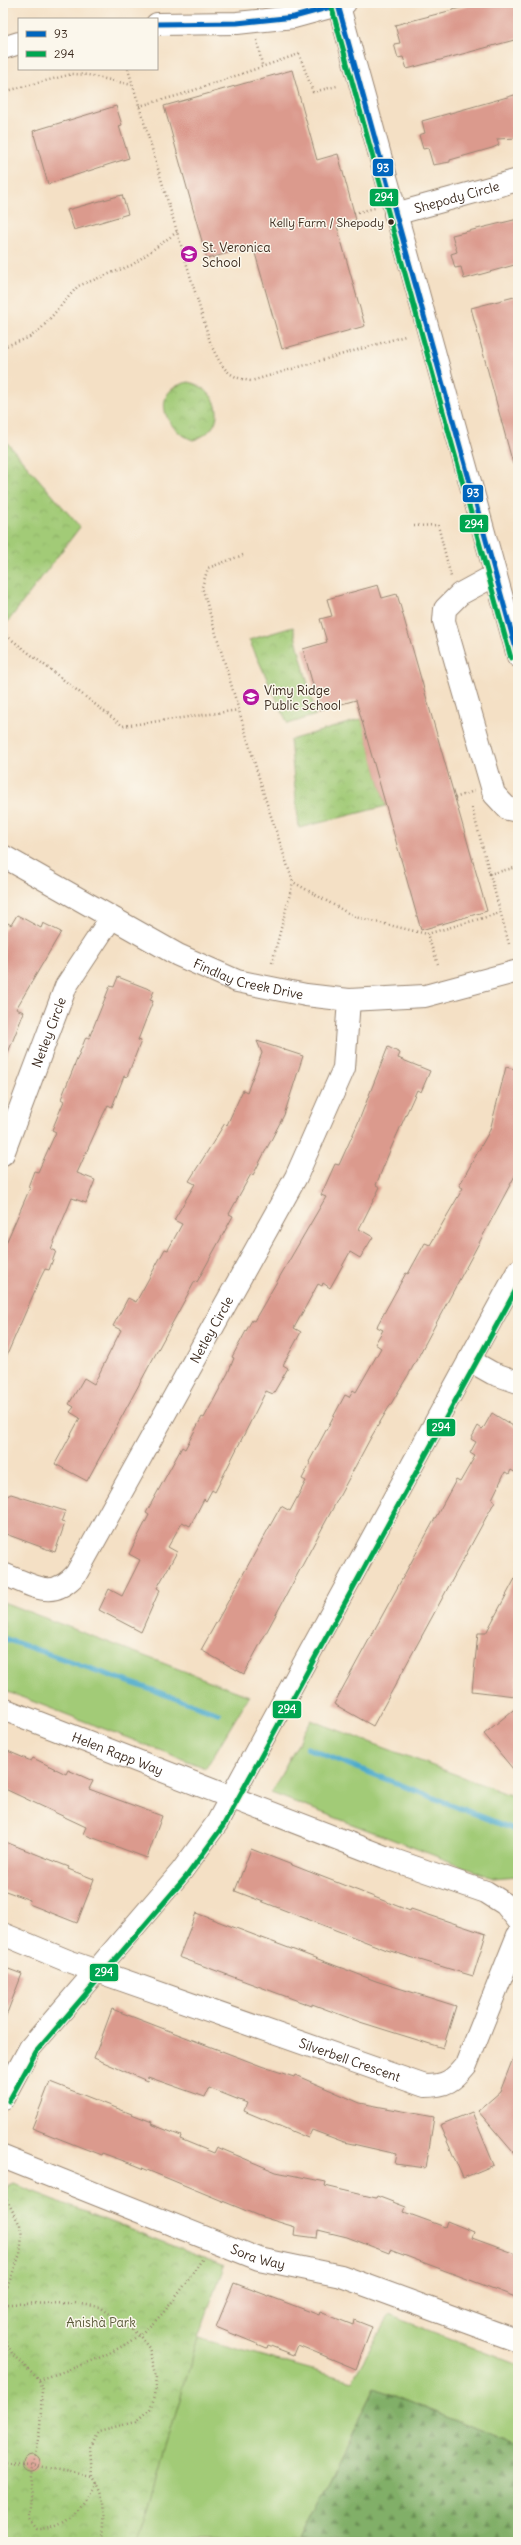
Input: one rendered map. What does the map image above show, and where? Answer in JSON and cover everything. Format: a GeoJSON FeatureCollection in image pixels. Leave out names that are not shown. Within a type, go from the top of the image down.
{"type":"FeatureCollection","features":[{"type":"Feature","properties":{"kind":"street"},"geometry":{"type":"LineString","coordinates":[[158,24],[237,23],[294,17],[340,4],[395,214],[518,656]]}},
{"type":"Feature","properties":{"kind":"street"},"geometry":{"type":"LineString","coordinates":[[3,48],[18,43]]}},
{"type":"Feature","properties":{"kind":"street","name":"Shepody Circle"},"geometry":{"type":"LineString","coordinates":[[395,214],[518,180]]}},
{"type":"Feature","properties":{"kind":"street"},"geometry":{"type":"LineString","coordinates":[[495,575],[460,594],[445,609],[444,621],[494,794],[508,809],[518,811]]}},
{"type":"Feature","properties":{"kind":"street","name":"Findlay Creek Drive"},"geometry":{"type":"LineString","coordinates":[[3,856],[178,955],[237,981],[306,995],[349,1000],[425,996],[518,971]]}},
{"type":"Feature","properties":{"kind":"street","name":"Netley Circle"},"geometry":{"type":"LineString","coordinates":[[3,1154],[66,986],[111,918]]}},
{"type":"Feature","properties":{"kind":"street","name":"Netley Circle"},"geometry":{"type":"LineString","coordinates":[[3,1574],[51,1591],[66,1586],[76,1574],[296,1177],[344,1068],[349,1000]]}},
{"type":"Feature","properties":{"kind":"street"},"geometry":{"type":"LineString","coordinates":[[3,2098],[30,2048],[181,1872],[232,1798],[518,1271]]}},
{"type":"Feature","properties":{"kind":"street"},"geometry":{"type":"LineString","coordinates":[[469,1360],[492,1373],[518,1382]]}},
{"type":"Feature","properties":{"kind":"street","name":"Helen Rapp Way"},"geometry":{"type":"LineString","coordinates":[[3,1709],[232,1798]]}},
{"type":"Feature","properties":{"kind":"street"},"geometry":{"type":"LineString","coordinates":[[232,1798],[385,1857],[486,1892],[505,1904],[518,1920]]}},
{"type":"Feature","properties":{"kind":"street","name":"Silverbell Crescent"},"geometry":{"type":"LineString","coordinates":[[3,1934],[97,1971],[425,2086],[442,2086],[457,2077],[466,2065],[518,1935]]}},
{"type":"Feature","properties":{"kind":"street","name":"Sora Way"},"geometry":{"type":"LineString","coordinates":[[3,2157],[259,2259],[341,2276],[518,2341]]}},
{"type":"Feature","properties":{"kind":"path"},"geometry":{"type":"LineString","coordinates":[[256,37],[262,65]]}},
{"type":"Feature","properties":{"kind":"path"},"geometry":{"type":"LineString","coordinates":[[139,106],[180,95],[262,65],[299,54],[313,92],[337,86]]}},
{"type":"Feature","properties":{"kind":"path"},"geometry":{"type":"LineString","coordinates":[[128,70],[211,345],[228,373],[236,379],[251,381],[405,336]]}},
{"type":"Feature","properties":{"kind":"path"},"geometry":{"type":"LineString","coordinates":[[3,92],[72,74],[88,75],[133,86]]}},
{"type":"Feature","properties":{"kind":"path"},"geometry":{"type":"LineString","coordinates":[[3,347],[28,338],[40,330],[78,286],[132,265],[177,232]]}},
{"type":"Feature","properties":{"kind":"path"},"geometry":{"type":"LineString","coordinates":[[414,526],[438,525],[452,583]]}},
{"type":"Feature","properties":{"kind":"path"},"geometry":{"type":"LineString","coordinates":[[243,555],[208,568],[202,587],[293,882],[272,963]]}},
{"type":"Feature","properties":{"kind":"path"},"geometry":{"type":"LineString","coordinates":[[3,633],[123,726],[239,710]]}},
{"type":"Feature","properties":{"kind":"path"},"geometry":{"type":"LineString","coordinates":[[472,808],[489,874],[510,944]]}},
{"type":"Feature","properties":{"kind":"path"},"geometry":{"type":"LineString","coordinates":[[489,874],[518,866]]}},
{"type":"Feature","properties":{"kind":"path"},"geometry":{"type":"LineString","coordinates":[[293,882],[355,917],[427,934],[500,913]]}},
{"type":"Feature","properties":{"kind":"path"},"geometry":{"type":"LineString","coordinates":[[427,934],[438,964]]}},
{"type":"Feature","properties":{"kind":"path"},"geometry":{"type":"LineString","coordinates":[[3,2193],[20,2225],[22,2236],[20,2254],[7,2285],[3,2304],[5,2340],[8,2347],[20,2363],[40,2380],[42,2390],[40,2429],[33,2464],[28,2520],[36,2529],[48,2528],[75,2514],[89,2496],[96,2482]]}},
{"type":"Feature","properties":{"kind":"path"},"geometry":{"type":"LineString","coordinates":[[40,2380],[94,2360],[139,2335],[177,2296],[204,2256]]}},
{"type":"Feature","properties":{"kind":"path"},"geometry":{"type":"LineString","coordinates":[[3,2304],[75,2302],[100,2307],[139,2335],[149,2348],[154,2362],[157,2378],[155,2396],[150,2409],[140,2420],[102,2429],[94,2437],[90,2446],[92,2476],[102,2490],[104,2501],[102,2542]]}},
{"type":"Feature","properties":{"kind":"path"},"geometry":{"type":"LineString","coordinates":[[3,2464],[33,2464],[92,2476]]}},
{"type":"Feature","properties":{"kind":"green space"},"geometry":{"type":"Polygon","coordinates":[[[189,382],[209,393],[217,410],[216,419],[212,428],[205,435],[193,440],[182,435],[174,427],[168,419],[165,410],[165,401],[169,392],[177,386],[189,382]]]}},
{"type":"Feature","properties":{"kind":"green space"},"geometry":{"type":"Polygon","coordinates":[[[3,438],[80,527],[3,628],[3,438]]]}},
{"type":"Feature","properties":{"kind":"green space"},"geometry":{"type":"Polygon","coordinates":[[[293,627],[316,715],[288,724],[249,640],[293,627]]]}},
{"type":"Feature","properties":{"kind":"green space"},"geometry":{"type":"Polygon","coordinates":[[[362,719],[386,806],[299,828],[290,740],[362,719]]]}},
{"type":"Feature","properties":{"kind":"green space"},"geometry":{"type":"Polygon","coordinates":[[[3,1602],[249,1696],[206,1768],[3,1690],[3,1602]]]}},
{"type":"Feature","properties":{"kind":"green space"},"geometry":{"type":"Polygon","coordinates":[[[311,1720],[518,1798],[518,1876],[493,1878],[271,1793],[311,1720]]]}},
{"type":"Feature","properties":{"kind":"green space","name":"Anishà Park"},"geometry":{"type":"Polygon","coordinates":[[[14,2184],[224,2266],[198,2338],[138,2542],[3,2542],[3,2188],[14,2184]]]}},
{"type":"Feature","properties":{"kind":"green space"},"geometry":{"type":"Polygon","coordinates":[[[389,2315],[518,2365],[518,2446],[375,2388],[299,2542],[138,2542],[198,2338],[352,2381],[389,2315]]]}},
{"type":"Feature","properties":{"kind":"green space"},"geometry":{"type":"Polygon","coordinates":[[[375,2388],[518,2446],[518,2542],[299,2542],[375,2388]]]}},
{"type":"Feature","properties":{"kind":"building"},"geometry":{"type":"Polygon","coordinates":[[[468,3],[518,3],[518,39],[407,69],[403,57],[398,58],[394,44],[400,43],[395,25],[468,6],[468,3]]]}},
{"type":"Feature","properties":{"kind":"building"},"geometry":{"type":"Polygon","coordinates":[[[292,70],[317,160],[338,154],[356,220],[337,226],[365,326],[282,349],[253,246],[207,259],[164,106],[292,70]]]}},
{"type":"Feature","properties":{"kind":"building"},"geometry":{"type":"Polygon","coordinates":[[[518,94],[518,138],[497,139],[499,145],[492,148],[450,160],[450,162],[433,165],[428,148],[423,149],[419,135],[425,133],[422,121],[518,94]]]}},
{"type":"Feature","properties":{"kind":"building"},"geometry":{"type":"Polygon","coordinates":[[[116,106],[122,125],[119,126],[129,158],[48,184],[33,131],[116,106]]]}},
{"type":"Feature","properties":{"kind":"building"},"geometry":{"type":"Polygon","coordinates":[[[122,195],[128,214],[74,230],[67,210],[122,195]]]}},
{"type":"Feature","properties":{"kind":"building"},"geometry":{"type":"Polygon","coordinates":[[[518,219],[518,264],[464,279],[461,267],[455,268],[451,254],[457,252],[452,235],[518,219]]]}},
{"type":"Feature","properties":{"kind":"building"},"geometry":{"type":"Polygon","coordinates":[[[518,296],[518,463],[513,464],[471,308],[518,296]]]}},
{"type":"Feature","properties":{"kind":"building"},"geometry":{"type":"Polygon","coordinates":[[[378,585],[382,598],[397,594],[487,911],[421,930],[356,700],[320,710],[303,649],[327,642],[320,619],[332,616],[327,599],[378,585]]]}},
{"type":"Feature","properties":{"kind":"building"},"geometry":{"type":"Polygon","coordinates":[[[17,915],[41,928],[43,923],[61,932],[16,1009],[24,1012],[4,1063],[3,932],[8,923],[11,925],[17,915]]]}},
{"type":"Feature","properties":{"kind":"building"},"geometry":{"type":"Polygon","coordinates":[[[118,977],[154,991],[150,1000],[153,1001],[138,1040],[141,1041],[127,1077],[124,1076],[112,1107],[108,1105],[77,1173],[95,1180],[86,1203],[72,1198],[51,1249],[56,1251],[49,1270],[45,1269],[40,1279],[3,1364],[3,1250],[30,1188],[28,1187],[34,1171],[38,1172],[56,1132],[52,1130],[64,1101],[61,1099],[86,1037],[89,1038],[110,986],[114,987],[118,977]]]}},
{"type":"Feature","properties":{"kind":"building"},"geometry":{"type":"Polygon","coordinates":[[[257,1041],[303,1056],[284,1115],[253,1175],[251,1174],[229,1214],[233,1216],[197,1282],[195,1281],[87,1481],[55,1464],[80,1418],[70,1412],[74,1407],[69,1404],[84,1378],[94,1384],[121,1330],[113,1326],[128,1298],[136,1302],[165,1249],[168,1250],[182,1224],[174,1220],[195,1184],[189,1181],[225,1123],[227,1125],[243,1090],[247,1092],[262,1053],[257,1041]]]}},
{"type":"Feature","properties":{"kind":"building"},"geometry":{"type":"Polygon","coordinates":[[[388,1047],[400,1053],[398,1058],[430,1071],[421,1092],[417,1090],[376,1185],[380,1187],[359,1229],[373,1237],[360,1258],[350,1252],[330,1288],[323,1283],[322,1286],[318,1284],[294,1328],[301,1332],[283,1365],[288,1368],[273,1394],[266,1391],[215,1492],[212,1490],[206,1501],[204,1499],[190,1526],[182,1522],[168,1547],[177,1552],[157,1588],[160,1590],[141,1632],[99,1610],[109,1589],[122,1596],[140,1560],[129,1554],[149,1515],[146,1513],[182,1447],[185,1449],[202,1417],[204,1418],[228,1373],[234,1358],[232,1357],[252,1320],[254,1321],[326,1197],[321,1195],[335,1164],[339,1165],[358,1123],[388,1047]]]}},
{"type":"Feature","properties":{"kind":"building"},"geometry":{"type":"Polygon","coordinates":[[[506,1067],[518,1070],[518,1170],[410,1372],[370,1439],[244,1674],[201,1650],[281,1506],[290,1511],[306,1481],[302,1479],[310,1463],[309,1462],[345,1395],[349,1397],[353,1390],[356,1392],[381,1348],[375,1344],[383,1330],[377,1327],[378,1324],[406,1273],[408,1274],[425,1243],[430,1245],[463,1188],[459,1186],[490,1130],[506,1067]]]}},
{"type":"Feature","properties":{"kind":"building"},"geometry":{"type":"Polygon","coordinates":[[[492,1413],[518,1429],[518,1474],[511,1470],[509,1474],[505,1472],[492,1499],[495,1501],[373,1726],[334,1704],[456,1480],[460,1482],[475,1456],[470,1453],[476,1442],[471,1439],[478,1426],[482,1429],[492,1413]]]}},
{"type":"Feature","properties":{"kind":"building"},"geometry":{"type":"Polygon","coordinates":[[[11,1494],[65,1511],[61,1522],[65,1523],[55,1552],[3,1533],[3,1498],[11,1494]]]}},
{"type":"Feature","properties":{"kind":"building"},"geometry":{"type":"Polygon","coordinates":[[[518,1573],[518,1669],[515,1696],[472,1691],[478,1633],[486,1633],[518,1573]]]}},
{"type":"Feature","properties":{"kind":"building"},"geometry":{"type":"Polygon","coordinates":[[[518,1706],[518,1775],[484,1734],[518,1706]]]}},
{"type":"Feature","properties":{"kind":"building"},"geometry":{"type":"Polygon","coordinates":[[[3,1749],[31,1761],[33,1758],[66,1774],[68,1770],[93,1781],[89,1789],[162,1816],[147,1858],[83,1834],[86,1827],[3,1788],[3,1749]]]}},
{"type":"Feature","properties":{"kind":"building"},"geometry":{"type":"Polygon","coordinates":[[[3,1841],[69,1867],[68,1869],[94,1879],[77,1923],[29,1904],[30,1900],[3,1890],[3,1841]]]}},
{"type":"Feature","properties":{"kind":"building"},"geometry":{"type":"Polygon","coordinates":[[[251,1849],[410,1911],[411,1909],[486,1934],[473,1976],[387,1950],[235,1891],[251,1849]]]}},
{"type":"Feature","properties":{"kind":"building"},"geometry":{"type":"Polygon","coordinates":[[[196,1913],[376,1981],[456,2006],[443,2048],[360,2022],[312,2004],[312,2006],[179,1957],[196,1913]]]}},
{"type":"Feature","properties":{"kind":"building"},"geometry":{"type":"Polygon","coordinates":[[[3,1967],[22,1974],[4,2021],[3,2021],[3,1967]]]}},
{"type":"Feature","properties":{"kind":"building"},"geometry":{"type":"Polygon","coordinates":[[[112,2009],[261,2066],[294,2077],[295,2075],[360,2103],[434,2117],[426,2168],[395,2164],[397,2154],[344,2142],[312,2130],[308,2138],[244,2111],[247,2103],[209,2088],[205,2097],[148,2077],[147,2081],[94,2058],[112,2009]]]}},
{"type":"Feature","properties":{"kind":"building"},"geometry":{"type":"Polygon","coordinates":[[[517,2048],[518,2158],[478,2111],[500,2092],[517,2048]]]}},
{"type":"Feature","properties":{"kind":"building"},"geometry":{"type":"Polygon","coordinates":[[[50,2082],[152,2122],[151,2124],[181,2136],[180,2139],[214,2153],[217,2147],[276,2172],[326,2182],[325,2186],[376,2198],[377,2196],[406,2207],[404,2212],[445,2227],[447,2221],[474,2232],[472,2238],[518,2255],[518,2298],[390,2250],[389,2253],[347,2237],[318,2230],[317,2238],[294,2235],[295,2227],[259,2216],[135,2165],[102,2153],[101,2155],[32,2128],[50,2082]]]}},
{"type":"Feature","properties":{"kind":"building"},"geometry":{"type":"Polygon","coordinates":[[[472,2112],[494,2165],[463,2178],[440,2125],[472,2112]]]}},
{"type":"Feature","properties":{"kind":"building"},"geometry":{"type":"Polygon","coordinates":[[[234,2283],[319,2315],[320,2312],[353,2325],[354,2320],[372,2327],[356,2369],[298,2345],[294,2355],[268,2345],[267,2348],[216,2327],[234,2283]]]}},
{"type":"Feature","properties":{"kind":"building"},"geometry":{"type":"Polygon","coordinates":[[[32,2455],[38,2457],[40,2463],[38,2469],[32,2471],[26,2469],[24,2463],[26,2457],[32,2455]]]}},
{"type":"Feature","properties":{"kind":"waterway"},"geometry":{"type":"LineString","coordinates":[[3,1638],[218,1713]]}},
{"type":"Feature","properties":{"kind":"waterway"},"geometry":{"type":"LineString","coordinates":[[307,1748],[518,1831]]}},
{"type":"Feature","properties":{"kind":"transit line","name":"294"},"geometry":{"type":"LineString","coordinates":[[331,5],[511,658]]}},
{"type":"Feature","properties":{"kind":"transit line","name":"93"},"geometry":{"type":"LineString","coordinates":[[338,5],[518,656]]}},
{"type":"Feature","properties":{"kind":"transit line","name":"93"},"geometry":{"type":"LineString","coordinates":[[158,24],[237,23],[294,17],[338,5]]}},
{"type":"Feature","properties":{"kind":"transit line","name":"294"},"geometry":{"type":"LineString","coordinates":[[9,2101],[36,2052],[186,1877],[223,1826],[518,1286]]}},
{"type":"Feature","properties":{"kind":"place","name":"Kelly Farm / Shepody"},"geometry":{"type":"Point","coordinates":[391,222]}},
{"type":"Feature","properties":{"kind":"place","name":"St. Veronica School"},"geometry":{"type":"Point","coordinates":[189,254]}},
{"type":"Feature","properties":{"kind":"place","name":"Vimy Ridge Public School"},"geometry":{"type":"Point","coordinates":[251,697]}}]}
